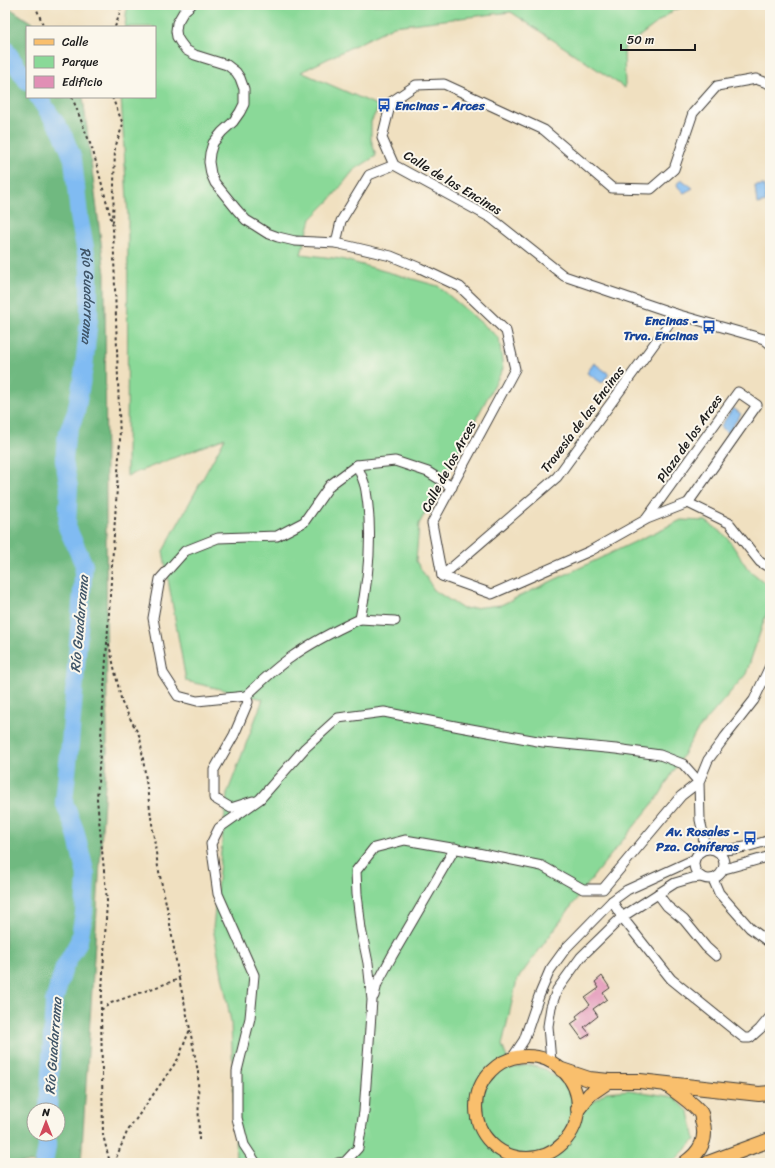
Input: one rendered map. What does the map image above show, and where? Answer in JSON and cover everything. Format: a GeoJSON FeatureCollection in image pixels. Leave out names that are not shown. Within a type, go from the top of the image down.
{"type":"FeatureCollection","features":[{"type":"Feature","properties":{"kind":"highway"},"geometry":{"type":"LineString","coordinates":[[557,1066],[589,1079],[609,1081],[640,1080],[665,1084],[770,1094]]}},
{"type":"Feature","properties":{"kind":"highway"},"geometry":{"type":"LineString","coordinates":[[578,1109],[590,1094],[609,1081]]}},
{"type":"Feature","properties":{"kind":"highway"},"geometry":{"type":"LineString","coordinates":[[665,1084],[700,1112],[705,1128],[702,1145],[694,1157],[685,1163]]}},
{"type":"Feature","properties":{"kind":"highway"},"geometry":{"type":"LineString","coordinates":[[708,1163],[770,1140]]}},
{"type":"Feature","properties":{"kind":"highway"},"geometry":{"type":"LineString","coordinates":[[731,1163],[770,1150]]}},
{"type":"Feature","properties":{"kind":"main road"},"geometry":{"type":"LineString","coordinates":[[551,1163],[558,1147],[568,1136],[575,1123],[578,1109],[576,1095],[571,1082],[557,1066],[539,1058],[526,1056],[512,1058],[498,1065],[486,1076],[478,1090],[476,1106],[478,1123],[486,1137],[497,1148],[512,1156],[524,1160],[539,1156],[558,1147]]}},
{"type":"Feature","properties":{"kind":"street","name":"Calle de los Arces"},"geometry":{"type":"LineString","coordinates":[[191,5],[184,11],[177,23],[177,37],[180,42],[186,50],[194,55],[227,65],[236,72],[244,89],[244,104],[233,122],[213,143],[209,162],[211,174],[215,183],[246,220],[267,233],[284,239],[336,243],[391,256],[420,268],[460,287],[506,330],[515,369],[432,523],[442,576]]}},
{"type":"Feature","properties":{"kind":"street","name":"Calle de las Encinas"},"geometry":{"type":"LineString","coordinates":[[770,84],[756,79],[717,86],[693,113],[674,170],[651,189],[612,188],[544,130],[444,84],[416,85],[391,102],[382,138],[394,165],[491,218],[564,276],[676,314],[764,339],[770,344]]}},
{"type":"Feature","properties":{"kind":"street"},"geometry":{"type":"LineString","coordinates":[[336,243],[341,221],[370,175],[394,165]]}},
{"type":"Feature","properties":{"kind":"street","name":"Travesía de las Encinas"},"geometry":{"type":"LineString","coordinates":[[442,576],[557,477],[676,314]]}},
{"type":"Feature","properties":{"kind":"street","name":"Plaza de los Arces"},"geometry":{"type":"LineString","coordinates":[[647,519],[738,392],[757,405],[688,503]]}},
{"type":"Feature","properties":{"kind":"street"},"geometry":{"type":"LineString","coordinates":[[395,621],[360,619],[327,635],[290,658],[265,678],[246,696],[197,701],[178,696],[163,673],[153,618],[160,579],[185,551],[218,538],[277,536],[304,522],[330,485],[357,465],[395,461],[428,472],[452,486]]}},
{"type":"Feature","properties":{"kind":"street"},"geometry":{"type":"LineString","coordinates":[[357,465],[366,490],[370,534],[366,592],[360,619]]}},
{"type":"Feature","properties":{"kind":"street"},"geometry":{"type":"LineString","coordinates":[[442,576],[492,594],[590,551],[647,519],[688,503],[729,523],[760,562],[770,568]]}},
{"type":"Feature","properties":{"kind":"street"},"geometry":{"type":"LineString","coordinates":[[704,849],[700,820],[699,782],[708,760],[724,737],[754,700],[770,666]]}},
{"type":"Feature","properties":{"kind":"street"},"geometry":{"type":"LineString","coordinates":[[246,696],[248,702],[234,735],[214,770],[214,798],[231,808],[260,799]]}},
{"type":"Feature","properties":{"kind":"street"},"geometry":{"type":"LineString","coordinates":[[256,1163],[244,1145],[237,1118],[237,1071],[250,1018],[254,975],[218,894],[211,844],[219,828],[260,799],[305,748],[338,718],[384,712],[543,742],[660,755],[683,764],[699,782]]}},
{"type":"Feature","properties":{"kind":"street"},"geometry":{"type":"LineString","coordinates":[[338,1163],[345,1162],[358,1148],[364,1112],[372,1000],[368,963],[361,929],[356,871],[374,848],[405,840],[455,848],[542,866],[582,889],[603,888],[681,796],[699,782]]}},
{"type":"Feature","properties":{"kind":"street"},"geometry":{"type":"LineString","coordinates":[[770,840],[744,848],[717,850],[704,849],[699,852],[695,859],[694,868],[696,873],[701,877],[713,879],[718,877],[724,869],[770,856]]}},
{"type":"Feature","properties":{"kind":"street"},"geometry":{"type":"LineString","coordinates":[[372,1000],[377,984],[392,956],[455,848]]}},
{"type":"Feature","properties":{"kind":"street"},"geometry":{"type":"LineString","coordinates":[[717,850],[722,855],[724,860],[724,869]]}},
{"type":"Feature","properties":{"kind":"street"},"geometry":{"type":"LineString","coordinates":[[512,1058],[524,1040],[538,996],[550,970],[566,948],[612,901],[627,890],[695,859]]}},
{"type":"Feature","properties":{"kind":"street"},"geometry":{"type":"LineString","coordinates":[[557,1066],[548,1026],[551,1007],[557,990],[581,957],[622,916],[675,883],[701,877]]}},
{"type":"Feature","properties":{"kind":"street"},"geometry":{"type":"LineString","coordinates":[[713,879],[719,893],[750,928],[770,943]]}},
{"type":"Feature","properties":{"kind":"street"},"geometry":{"type":"LineString","coordinates":[[658,894],[667,906],[684,920],[706,947],[716,956]]}},
{"type":"Feature","properties":{"kind":"street"},"geometry":{"type":"LineString","coordinates":[[612,901],[671,979],[744,1038],[750,1038],[760,1029],[770,1016]]}},
{"type":"Feature","properties":{"kind":"path"},"geometry":{"type":"LineString","coordinates":[[35,5],[44,26]]}},
{"type":"Feature","properties":{"kind":"path"},"geometry":{"type":"LineString","coordinates":[[115,26],[121,5]]}},
{"type":"Feature","properties":{"kind":"path"},"geometry":{"type":"LineString","coordinates":[[72,98],[93,151],[113,226]]}},
{"type":"Feature","properties":{"kind":"path"},"geometry":{"type":"LineString","coordinates":[[110,1163],[103,1134],[101,1010],[107,901],[97,799],[120,441],[113,226],[116,148],[123,124],[112,98]]}},
{"type":"Feature","properties":{"kind":"path"},"geometry":{"type":"LineString","coordinates":[[107,637],[122,703],[140,737],[158,867],[198,1072],[199,1140]]}},
{"type":"Feature","properties":{"kind":"path"},"geometry":{"type":"LineString","coordinates":[[101,1010],[111,1003],[179,978]]}},
{"type":"Feature","properties":{"kind":"path"},"geometry":{"type":"LineString","coordinates":[[114,1163],[127,1132],[178,1059],[190,1029]]}},
{"type":"Feature","properties":{"kind":"green space"},"geometry":{"type":"Polygon","coordinates":[[[5,5],[36,26],[26,26],[26,98],[83,98],[105,274],[107,752],[81,1163],[5,1163],[5,5]]]}},
{"type":"Feature","properties":{"kind":"green space"},"geometry":{"type":"Polygon","coordinates":[[[127,5],[692,5],[674,10],[624,48],[625,88],[511,12],[394,26],[301,72],[379,106],[371,122],[371,139],[376,156],[354,170],[329,201],[311,219],[301,254],[341,259],[438,286],[499,338],[503,369],[419,524],[416,561],[434,590],[463,609],[501,605],[681,520],[706,521],[727,537],[748,569],[770,587],[770,603],[746,674],[697,731],[659,796],[596,873],[517,980],[502,1045],[511,1068],[529,1065],[545,1069],[592,1103],[606,1092],[629,1090],[674,1097],[689,1112],[695,1140],[676,1159],[657,1163],[236,1163],[231,1022],[213,928],[227,794],[263,699],[186,681],[163,551],[225,438],[127,476],[128,217],[121,98],[156,98],[156,26],[125,26],[127,5]]]}},
{"type":"Feature","properties":{"kind":"water"},"geometry":{"type":"Polygon","coordinates":[[[681,179],[693,188],[684,193],[677,184],[681,179]]]}},
{"type":"Feature","properties":{"kind":"water"},"geometry":{"type":"Polygon","coordinates":[[[764,185],[766,202],[757,204],[755,186],[764,185]]]}},
{"type":"Feature","properties":{"kind":"water"},"geometry":{"type":"Polygon","coordinates":[[[594,363],[609,374],[602,383],[587,373],[594,363]]]}},
{"type":"Feature","properties":{"kind":"water"},"geometry":{"type":"Polygon","coordinates":[[[733,408],[741,414],[728,433],[720,427],[733,408]]]}},
{"type":"Feature","properties":{"kind":"building"},"geometry":{"type":"Polygon","coordinates":[[[602,976],[610,988],[603,993],[607,999],[593,1009],[598,1016],[584,1027],[590,1034],[582,1039],[571,1024],[578,1019],[576,1016],[590,1005],[585,998],[599,988],[595,982],[602,976]]]}},
{"type":"Feature","properties":{"kind":"waterway","name":"Río Guadarrama"},"geometry":{"type":"LineString","coordinates":[[5,49],[26,80]]}},
{"type":"Feature","properties":{"kind":"waterway","name":"Río Guadarrama"},"geometry":{"type":"LineString","coordinates":[[39,98],[62,132],[73,159],[79,216],[89,269],[89,318],[84,368],[76,412],[66,437],[64,461],[69,487],[67,527],[84,565],[64,802],[75,830],[86,875],[84,913],[79,941],[64,968],[54,1001],[48,1102]]}},
{"type":"Feature","properties":{"kind":"waterway","name":"Río Guadarrama"},"geometry":{"type":"LineString","coordinates":[[44,1163],[47,1142]]}},
{"type":"Feature","properties":{"kind":"place","name":"Encinas - Arces"},"geometry":{"type":"Point","coordinates":[384,105]}},
{"type":"Feature","properties":{"kind":"place","name":"Encinas - Trva. Encinas"},"geometry":{"type":"Point","coordinates":[709,327]}},
{"type":"Feature","properties":{"kind":"place","name":"Av. Rosales - Pza. Coníferas"},"geometry":{"type":"Point","coordinates":[750,838]}}]}
